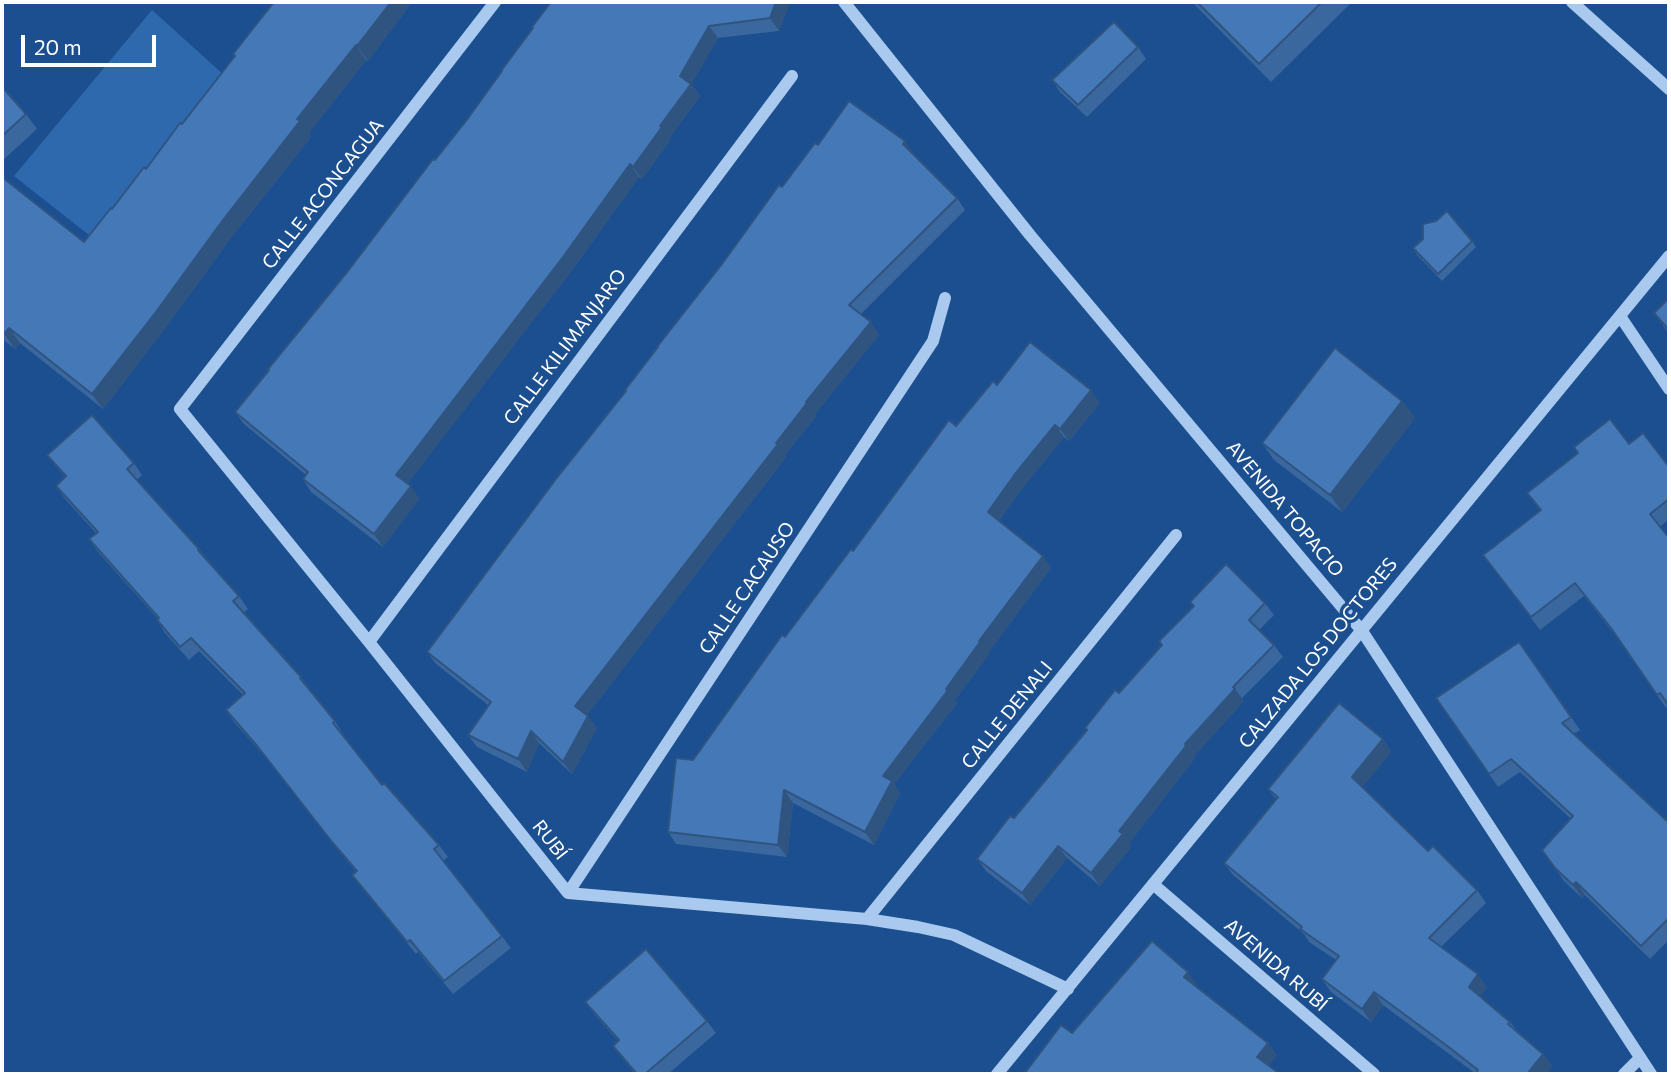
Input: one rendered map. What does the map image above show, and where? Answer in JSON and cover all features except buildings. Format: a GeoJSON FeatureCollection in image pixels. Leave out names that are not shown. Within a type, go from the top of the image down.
{"type":"FeatureCollection","features":[{"type":"Feature","properties":{"kind":"street","name":"CALLE ACONCAGUA"},"geometry":{"type":"LineString","coordinates":[[180,410],[495,2]]}},
{"type":"Feature","properties":{"kind":"street","name":"AVENIDA TOPACIO"},"geometry":{"type":"LineString","coordinates":[[844,2],[1030,235],[1362,631],[1651,1074]]}},
{"type":"Feature","properties":{"kind":"street"},"geometry":{"type":"LineString","coordinates":[[1572,2],[1669,89]]}},
{"type":"Feature","properties":{"kind":"street","name":"CALLE KILIMANJARO"},"geometry":{"type":"LineString","coordinates":[[369,642],[792,76]]}},
{"type":"Feature","properties":{"kind":"street","name":"CALZADA LOS DOCTORES"},"geometry":{"type":"LineString","coordinates":[[998,1074],[1669,256]]}},
{"type":"Feature","properties":{"kind":"street","name":"CALLE CACAUSO"},"geometry":{"type":"LineString","coordinates":[[568,893],[933,341],[945,298]]}},
{"type":"Feature","properties":{"kind":"street"},"geometry":{"type":"LineString","coordinates":[[1620,316],[1669,389]]}},
{"type":"Feature","properties":{"kind":"street","name":"RUBÍ"},"geometry":{"type":"LineString","coordinates":[[180,410],[568,893]]}},
{"type":"Feature","properties":{"kind":"street","name":"CALLE DENALI"},"geometry":{"type":"LineString","coordinates":[[867,919],[1176,535]]}},
{"type":"Feature","properties":{"kind":"street","name":"AVENIDA RUBÍ"},"geometry":{"type":"LineString","coordinates":[[1153,884],[1374,1074]]}},
{"type":"Feature","properties":{"kind":"street"},"geometry":{"type":"LineString","coordinates":[[568,893],[867,919],[918,927],[954,936],[1068,989]]}},
{"type":"Feature","properties":{"kind":"street"},"geometry":{"type":"LineString","coordinates":[[1624,1074],[1640,1058]]}},
{"type":"Feature","properties":{"kind":"shaded area"},"geometry":{"type":"Polygon","coordinates":[[[152,10],[234,84],[99,243],[14,176],[152,10]]]}}]}
